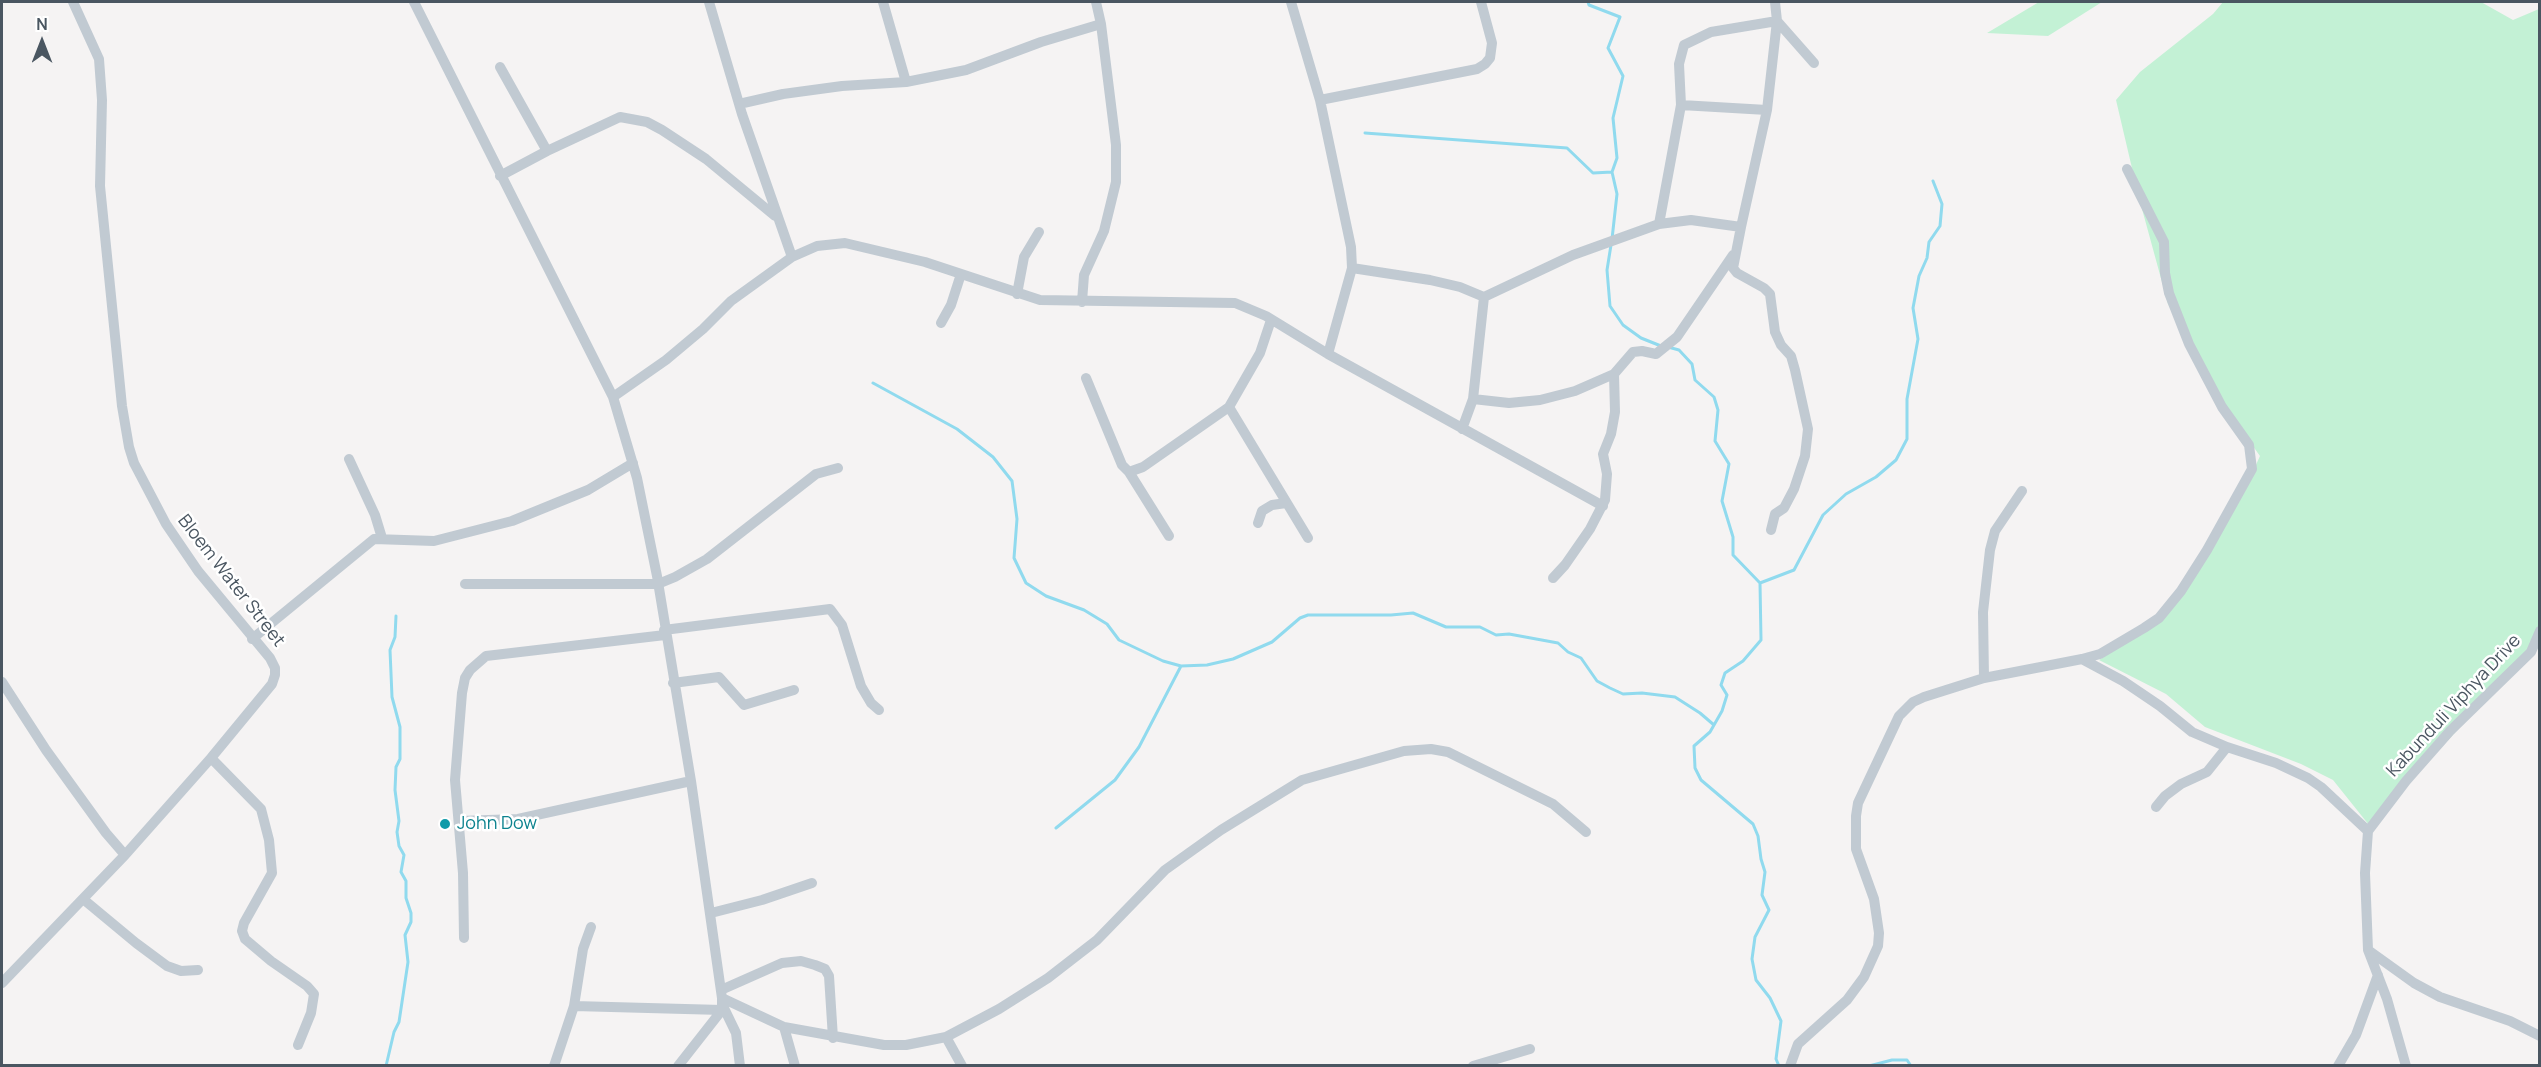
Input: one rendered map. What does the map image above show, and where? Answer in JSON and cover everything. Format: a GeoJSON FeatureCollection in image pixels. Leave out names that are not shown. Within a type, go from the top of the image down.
{"type":"FeatureCollection","features":[{"type":"Feature","properties":{"kind":"street","name":"Bloem Water Street"},"geometry":{"type":"LineString","coordinates":[[3,979],[125,855],[211,758],[274,680],[275,668],[198,571],[166,524],[134,463],[129,447],[122,406],[100,186],[102,100],[99,59],[73,2]]}},
{"type":"Feature","properties":{"kind":"street"},"geometry":{"type":"LineString","coordinates":[[414,2],[613,397],[633,463],[657,584],[691,781],[722,1001],[736,1033],[740,1065]]}},
{"type":"Feature","properties":{"kind":"street"},"geometry":{"type":"LineString","coordinates":[[709,2],[739,104],[792,257]]}},
{"type":"Feature","properties":{"kind":"street"},"geometry":{"type":"LineString","coordinates":[[884,2],[906,82]]}},
{"type":"Feature","properties":{"kind":"street"},"geometry":{"type":"LineString","coordinates":[[1082,302],[1084,275],[1104,231],[1116,182],[1116,145],[1101,24],[1096,2]]}},
{"type":"Feature","properties":{"kind":"street"},"geometry":{"type":"LineString","coordinates":[[1291,2],[1320,100],[1347,224],[1352,268],[1328,354]]}},
{"type":"Feature","properties":{"kind":"street"},"geometry":{"type":"LineString","coordinates":[[1320,100],[1477,69],[1490,58],[1491,43],[1481,2]]}},
{"type":"Feature","properties":{"kind":"street"},"geometry":{"type":"LineString","coordinates":[[1771,530],[1775,514],[1784,507],[1794,489],[1805,456],[1808,429],[1796,370],[1791,356],[1777,339],[1770,294],[1735,271],[1732,265],[1767,110],[1777,21],[1775,2]]}},
{"type":"Feature","properties":{"kind":"street"},"geometry":{"type":"LineString","coordinates":[[1777,21],[1814,63]]}},
{"type":"Feature","properties":{"kind":"street"},"geometry":{"type":"LineString","coordinates":[[1659,224],[1682,105],[1679,64],[1684,45],[1711,32],[1777,21]]}},
{"type":"Feature","properties":{"kind":"street"},"geometry":{"type":"LineString","coordinates":[[739,104],[783,94],[842,86],[906,82],[966,70],[1041,42],[1101,24]]}},
{"type":"Feature","properties":{"kind":"street"},"geometry":{"type":"LineString","coordinates":[[500,67],[547,151]]}},
{"type":"Feature","properties":{"kind":"street"},"geometry":{"type":"LineString","coordinates":[[1682,105],[1767,110]]}},
{"type":"Feature","properties":{"kind":"street"},"geometry":{"type":"LineString","coordinates":[[500,176],[620,117],[647,122],[706,159],[777,218]]}},
{"type":"Feature","properties":{"kind":"street"},"geometry":{"type":"LineString","coordinates":[[1790,1065],[1798,1044],[1847,1000],[1864,977],[1878,946],[1880,933],[1874,899],[1856,849],[1856,816],[1858,803],[1899,716],[1913,702],[1984,678],[2082,659],[2121,643],[2152,623],[2170,606],[2219,529],[2249,476],[2253,464],[2249,445],[2222,407],[2189,344],[2171,302],[2167,284],[2164,242],[2127,169]]}},
{"type":"Feature","properties":{"kind":"street"},"geometry":{"type":"LineString","coordinates":[[1352,268],[1430,280],[1460,287],[1484,297],[1573,255],[1659,224],[1691,220],[1741,227]]}},
{"type":"Feature","properties":{"kind":"street"},"geometry":{"type":"LineString","coordinates":[[1017,294],[1024,257],[1039,232]]}},
{"type":"Feature","properties":{"kind":"street"},"geometry":{"type":"LineString","coordinates":[[613,397],[666,360],[703,329],[731,301],[792,257],[817,246],[844,243],[925,262],[1040,300],[1234,303],[1251,308],[1328,354],[1603,506]]}},
{"type":"Feature","properties":{"kind":"street"},"geometry":{"type":"LineString","coordinates":[[1473,399],[1509,403],[1540,400],[1575,391],[1614,374],[1633,352],[1656,354],[1677,337],[1733,255]]}},
{"type":"Feature","properties":{"kind":"street"},"geometry":{"type":"LineString","coordinates":[[941,323],[951,305],[961,274]]}},
{"type":"Feature","properties":{"kind":"street"},"geometry":{"type":"LineString","coordinates":[[1462,429],[1473,399],[1484,297]]}},
{"type":"Feature","properties":{"kind":"street"},"geometry":{"type":"LineString","coordinates":[[1129,472],[1143,467],[1229,407],[1260,353],[1271,320]]}},
{"type":"Feature","properties":{"kind":"street"},"geometry":{"type":"LineString","coordinates":[[1553,578],[1590,529],[1603,506],[1607,492],[1607,474],[1603,454],[1611,434],[1615,412],[1614,374]]}},
{"type":"Feature","properties":{"kind":"street"},"geometry":{"type":"LineString","coordinates":[[1086,378],[1122,465],[1129,472],[1169,536]]}},
{"type":"Feature","properties":{"kind":"street"},"geometry":{"type":"LineString","coordinates":[[1229,407],[1308,538]]}},
{"type":"Feature","properties":{"kind":"street"},"geometry":{"type":"LineString","coordinates":[[349,459],[375,514],[382,538]]}},
{"type":"Feature","properties":{"kind":"street"},"geometry":{"type":"LineString","coordinates":[[252,639],[369,542],[382,538],[434,541],[525,517],[588,490],[633,463]]}},
{"type":"Feature","properties":{"kind":"street"},"geometry":{"type":"LineString","coordinates":[[465,584],[657,584],[675,578],[707,559],[816,474],[838,468]]}},
{"type":"Feature","properties":{"kind":"street"},"geometry":{"type":"LineString","coordinates":[[1984,678],[1983,612],[1990,550],[1995,531],[2022,491]]}},
{"type":"Feature","properties":{"kind":"street"},"geometry":{"type":"LineString","coordinates":[[1258,523],[1262,511],[1286,503]]}},
{"type":"Feature","properties":{"kind":"street"},"geometry":{"type":"LineString","coordinates":[[464,938],[456,780],[462,693],[465,678],[477,662],[486,656],[831,609],[842,624],[861,686],[871,703],[879,710]]}},
{"type":"Feature","properties":{"kind":"street","name":"Kabunduli Viphya Drive"},"geometry":{"type":"LineString","coordinates":[[2368,831],[2406,781],[2450,731],[2531,652],[2540,631]]}},
{"type":"Feature","properties":{"kind":"street"},"geometry":{"type":"LineString","coordinates":[[2082,659],[2122,681],[2160,706],[2192,732],[2227,747],[2266,759],[2308,778],[2368,831],[2365,873],[2368,950],[2406,1065]]}},
{"type":"Feature","properties":{"kind":"street"},"geometry":{"type":"LineString","coordinates":[[673,682],[719,677],[744,705],[794,690]]}},
{"type":"Feature","properties":{"kind":"street"},"geometry":{"type":"LineString","coordinates":[[2,682],[79,796],[125,855]]}},
{"type":"Feature","properties":{"kind":"street"},"geometry":{"type":"LineString","coordinates":[[2156,807],[2165,796],[2181,784],[2207,772],[2227,747]]}},
{"type":"Feature","properties":{"kind":"street"},"geometry":{"type":"LineString","coordinates":[[574,1006],[722,1001],[784,1027],[833,1038],[884,1046],[946,1037],[999,1009],[1047,978],[1097,940],[1165,870],[1221,830],[1311,776],[1374,761],[1404,751],[1422,749],[1440,751],[1471,763],[1553,804],[1586,832]]}},
{"type":"Feature","properties":{"kind":"street"},"geometry":{"type":"LineString","coordinates":[[211,758],[261,809],[269,840],[273,873],[244,923],[242,931],[245,939],[271,961],[308,986],[314,994],[311,1013],[298,1045]]}},
{"type":"Feature","properties":{"kind":"street"},"geometry":{"type":"LineString","coordinates":[[459,821],[518,819],[691,781]]}},
{"type":"Feature","properties":{"kind":"street"},"geometry":{"type":"LineString","coordinates":[[711,913],[762,900],[812,882]]}},
{"type":"Feature","properties":{"kind":"street"},"geometry":{"type":"LineString","coordinates":[[83,898],[167,966],[181,971],[198,970]]}},
{"type":"Feature","properties":{"kind":"street"},"geometry":{"type":"LineString","coordinates":[[555,1065],[574,1006],[583,950],[591,927]]}},
{"type":"Feature","properties":{"kind":"street"},"geometry":{"type":"LineString","coordinates":[[2368,950],[2414,983],[2440,997],[2510,1021],[2540,1036]]}},
{"type":"Feature","properties":{"kind":"street"},"geometry":{"type":"LineString","coordinates":[[678,1065],[722,1001],[782,963],[801,961],[825,969],[829,976],[833,1038]]}},
{"type":"Feature","properties":{"kind":"street"},"geometry":{"type":"LineString","coordinates":[[2338,1065],[2356,1035],[2378,975]]}},
{"type":"Feature","properties":{"kind":"street"},"geometry":{"type":"LineString","coordinates":[[784,1027],[795,1065]]}},
{"type":"Feature","properties":{"kind":"street"},"geometry":{"type":"LineString","coordinates":[[946,1037],[962,1065]]}},
{"type":"Feature","properties":{"kind":"street"},"geometry":{"type":"LineString","coordinates":[[1473,1065],[1530,1049]]}},
{"type":"Feature","properties":{"kind":"green space"},"geometry":{"type":"Polygon","coordinates":[[[2039,2],[2102,2],[2048,36],[1987,33],[2039,2]]]}},
{"type":"Feature","properties":{"kind":"green space"},"geometry":{"type":"Polygon","coordinates":[[[2223,2],[2481,2],[2513,20],[2539,9],[2540,625],[2530,652],[2369,825],[2333,780],[2301,764],[2205,727],[2166,694],[2099,660],[2163,619],[2239,502],[2260,456],[2226,409],[2168,304],[2139,198],[2116,100],[2140,72],[2213,14],[2223,2]]]}},
{"type":"Feature","properties":{"kind":"waterway"},"geometry":{"type":"LineString","coordinates":[[1588,2],[1589,5],[1620,17],[1608,48],[1623,76],[1613,118],[1617,158],[1612,172],[1617,194],[1612,239]]}},
{"type":"Feature","properties":{"kind":"waterway"},"geometry":{"type":"LineString","coordinates":[[1365,133],[1567,148],[1593,173],[1612,172]]}},
{"type":"Feature","properties":{"kind":"waterway"},"geometry":{"type":"LineString","coordinates":[[1779,1066],[1776,1059],[1781,1021],[1770,998],[1756,980],[1752,959],[1755,937],[1769,910],[1762,895],[1765,872],[1758,836],[1753,824],[1701,780],[1695,768],[1694,746],[1710,732],[1722,711],[1727,695],[1721,685],[1725,673],[1743,661],[1761,640],[1760,583],[1794,570],[1823,515],[1846,494],[1876,477],[1896,460],[1907,439],[1907,399],[1918,339],[1913,308],[1919,276],[1927,258],[1929,242],[1940,226],[1942,204],[1933,181]]}},
{"type":"Feature","properties":{"kind":"waterway"},"geometry":{"type":"LineString","coordinates":[[1611,245],[1607,270],[1610,306],[1623,325],[1641,338],[1661,346]]}},
{"type":"Feature","properties":{"kind":"waterway"},"geometry":{"type":"LineString","coordinates":[[1668,347],[1679,350],[1692,364],[1695,380],[1714,397],[1718,410],[1715,441],[1729,464],[1722,501],[1733,537],[1733,555],[1760,583]]}},
{"type":"Feature","properties":{"kind":"waterway"},"geometry":{"type":"LineString","coordinates":[[873,383],[957,429],[993,457],[1012,481],[1017,519],[1014,558],[1026,583],[1046,596],[1084,610],[1107,624],[1119,640],[1163,661],[1181,666],[1207,665],[1233,659],[1272,642],[1300,618],[1308,615],[1413,613],[1446,627],[1480,627],[1496,635],[1509,634],[1558,643],[1568,652],[1581,658],[1597,681],[1610,688],[1623,694],[1642,693],[1675,697],[1714,725]]}},
{"type":"Feature","properties":{"kind":"waterway"},"geometry":{"type":"LineString","coordinates":[[386,1066],[394,1032],[399,1022],[408,962],[405,935],[411,922],[411,913],[406,898],[406,881],[401,872],[404,855],[399,846],[397,832],[399,821],[395,790],[396,767],[400,759],[400,727],[392,697],[390,650],[395,637],[396,616]]}},
{"type":"Feature","properties":{"kind":"waterway"},"geometry":{"type":"LineString","coordinates":[[1056,828],[1115,780],[1139,747],[1181,666]]}},
{"type":"Feature","properties":{"kind":"waterway"},"geometry":{"type":"LineString","coordinates":[[1869,1066],[1892,1060],[1907,1060],[1911,1066]]}},
{"type":"Feature","properties":{"kind":"place","name":"John Dow"},"geometry":{"type":"Point","coordinates":[445,824]}}]}
